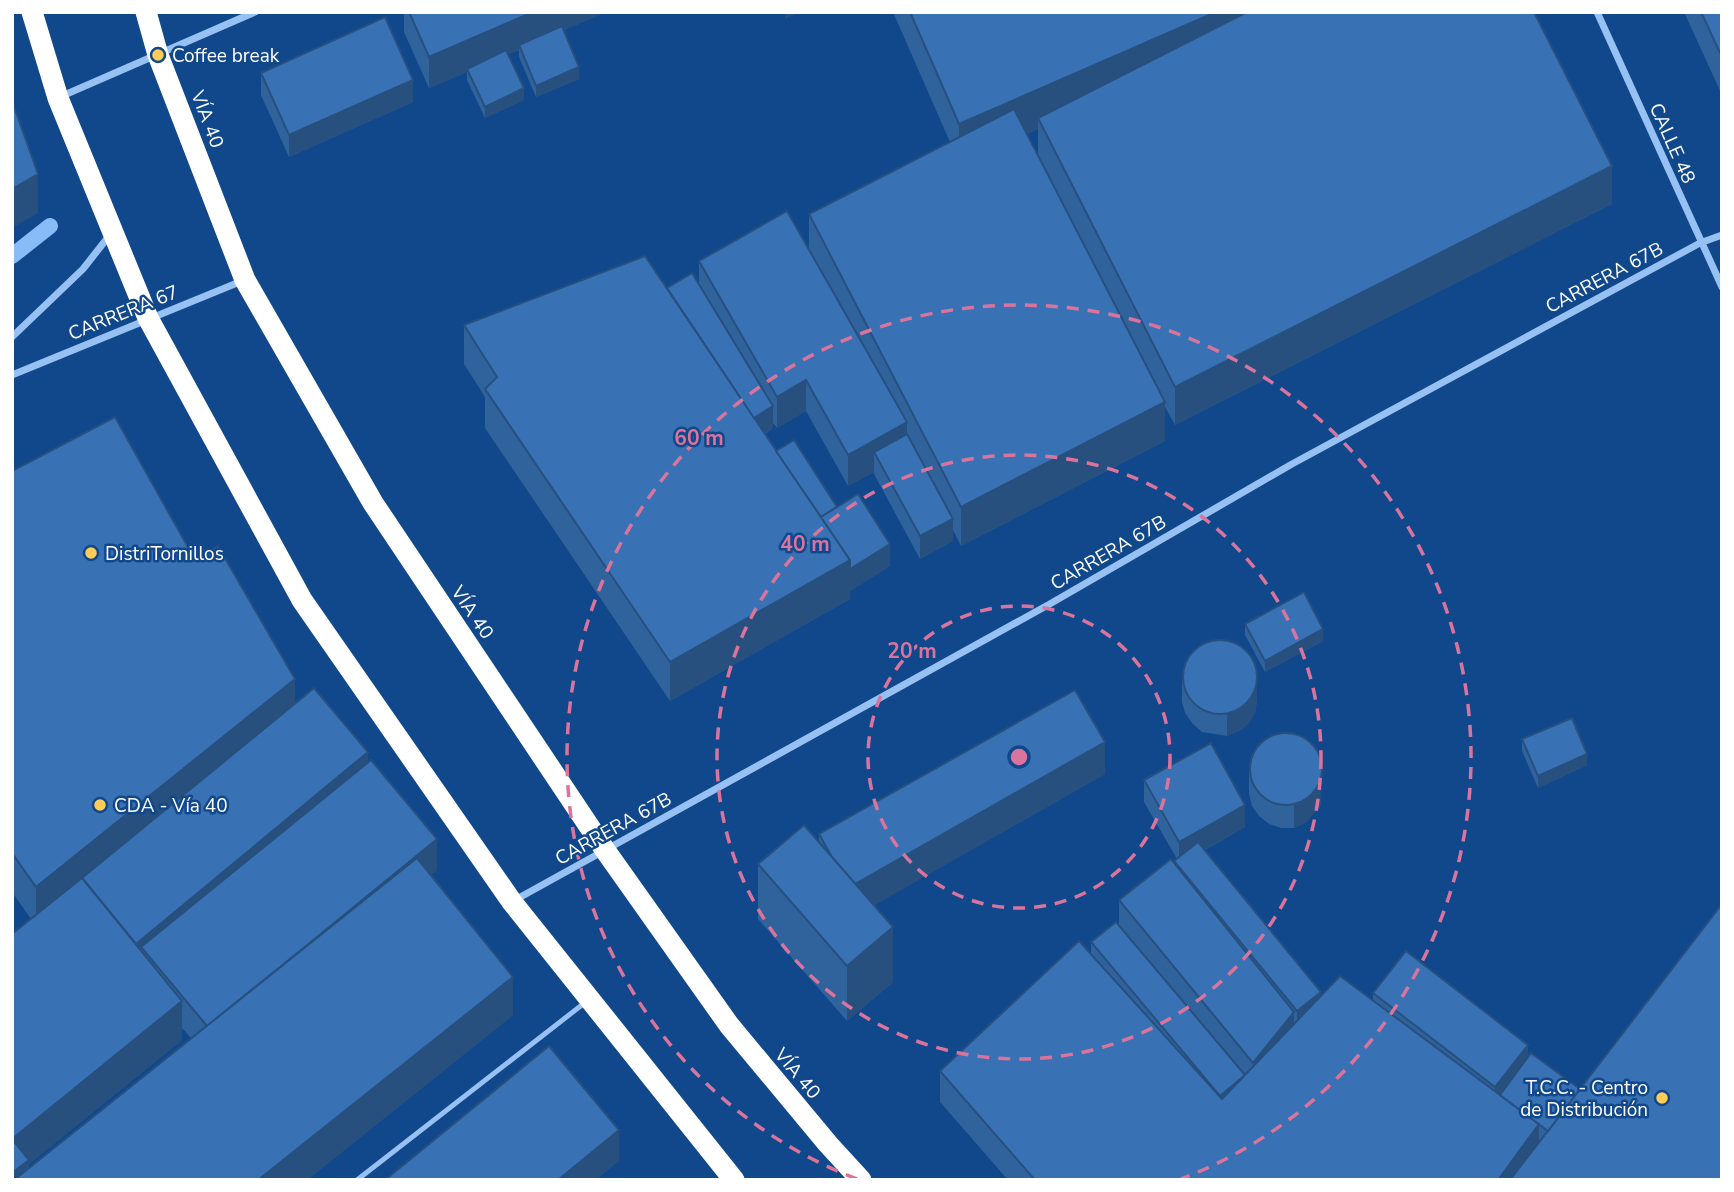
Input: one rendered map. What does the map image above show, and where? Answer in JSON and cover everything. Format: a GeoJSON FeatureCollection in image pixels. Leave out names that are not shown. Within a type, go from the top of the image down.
{"type":"FeatureCollection","features":[{"type":"Feature","properties":{"kind":"highway"},"geometry":{"type":"LineString","coordinates":[[32,12],[58,98],[148,318],[302,600],[512,902],[734,1180]]}},
{"type":"Feature","properties":{"kind":"highway","name":"VÍA 40"},"geometry":{"type":"LineString","coordinates":[[146,12],[158,55],[245,280],[373,503],[605,850],[729,1025],[861,1180]]}},
{"type":"Feature","properties":{"kind":"street"},"geometry":{"type":"LineString","coordinates":[[58,98],[255,12]]}},
{"type":"Feature","properties":{"kind":"street","name":"CALLE 48"},"geometry":{"type":"LineString","coordinates":[[1597,12],[1722,287]]}},
{"type":"Feature","properties":{"kind":"street","name":"CARRERA 67"},"geometry":{"type":"LineString","coordinates":[[12,337],[83,269],[112,233]]}},
{"type":"Feature","properties":{"kind":"street","name":"CARRERA 67B"},"geometry":{"type":"LineString","coordinates":[[512,902],[1036,612],[1292,464],[1700,243],[1722,235]]}},
{"type":"Feature","properties":{"kind":"street","name":"CARRERA 67"},"geometry":{"type":"LineString","coordinates":[[12,375],[245,280]]}},
{"type":"Feature","properties":{"kind":"lane"},"geometry":{"type":"LineString","coordinates":[[357,1180],[589,999]]}},
{"type":"Feature","properties":{"kind":"building"},"geometry":{"type":"Polygon","coordinates":[[[409,12],[533,12],[429,57],[409,12]]]}},
{"type":"Feature","properties":{"kind":"building"},"geometry":{"type":"Polygon","coordinates":[[[910,12],[1216,12],[959,124],[910,12]]]}},
{"type":"Feature","properties":{"kind":"building"},"geometry":{"type":"Polygon","coordinates":[[[1247,12],[1534,12],[1612,166],[1175,387],[1038,118],[1247,12]]]}},
{"type":"Feature","properties":{"kind":"building"},"geometry":{"type":"Polygon","coordinates":[[[1701,12],[1722,12],[1722,57],[1701,12]]]}},
{"type":"Feature","properties":{"kind":"building"},"geometry":{"type":"Polygon","coordinates":[[[385,17],[413,80],[289,135],[261,73],[385,17]]]}},
{"type":"Feature","properties":{"kind":"building"},"geometry":{"type":"Polygon","coordinates":[[[562,26],[579,67],[536,86],[519,45],[562,26]]]}},
{"type":"Feature","properties":{"kind":"building"},"geometry":{"type":"Polygon","coordinates":[[[506,50],[524,88],[485,107],[467,69],[506,50]]]}},
{"type":"Feature","properties":{"kind":"building"},"geometry":{"type":"Polygon","coordinates":[[[12,101],[38,174],[12,189],[12,101]]]}},
{"type":"Feature","properties":{"kind":"building"},"geometry":{"type":"Polygon","coordinates":[[[1014,109],[1165,402],[961,507],[809,214],[1014,109]]]}},
{"type":"Feature","properties":{"kind":"building"},"geometry":{"type":"Polygon","coordinates":[[[787,211],[907,422],[848,455],[806,380],[777,397],[699,261],[787,211]]]}},
{"type":"Feature","properties":{"kind":"building"},"geometry":{"type":"Polygon","coordinates":[[[645,256],[850,560],[670,662],[485,389],[497,377],[464,325],[645,256]]]}},
{"type":"Feature","properties":{"kind":"building"},"geometry":{"type":"Polygon","coordinates":[[[692,273],[773,406],[754,418],[667,288],[692,273]]]}},
{"type":"Feature","properties":{"kind":"building"},"geometry":{"type":"Polygon","coordinates":[[[115,417],[194,558],[218,546],[295,679],[36,887],[12,853],[12,471],[115,417]]]}},
{"type":"Feature","properties":{"kind":"building"},"geometry":{"type":"Polygon","coordinates":[[[907,434],[953,519],[920,536],[874,452],[907,434]]]}},
{"type":"Feature","properties":{"kind":"building"},"geometry":{"type":"Polygon","coordinates":[[[794,440],[837,507],[821,517],[776,451],[794,440]]]}},
{"type":"Feature","properties":{"kind":"building"},"geometry":{"type":"Polygon","coordinates":[[[858,494],[890,544],[850,569],[850,560],[821,517],[858,494]]]}},
{"type":"Feature","properties":{"kind":"building"},"geometry":{"type":"Polygon","coordinates":[[[1304,592],[1323,629],[1265,661],[1245,624],[1304,592]]]}},
{"type":"Feature","properties":{"kind":"building"},"geometry":{"type":"Polygon","coordinates":[[[1220,640],[1234,643],[1246,651],[1254,663],[1257,677],[1254,691],[1246,703],[1234,711],[1220,714],[1206,711],[1194,703],[1186,691],[1183,677],[1186,663],[1194,651],[1206,643],[1220,640]]]}},
{"type":"Feature","properties":{"kind":"building"},"geometry":{"type":"Polygon","coordinates":[[[314,688],[368,752],[136,944],[82,878],[314,688]]]}},
{"type":"Feature","properties":{"kind":"building"},"geometry":{"type":"Polygon","coordinates":[[[1075,690],[1105,742],[855,884],[833,859],[819,834],[1075,690]]]}},
{"type":"Feature","properties":{"kind":"building"},"geometry":{"type":"Polygon","coordinates":[[[1572,718],[1587,754],[1538,776],[1522,739],[1572,718]]]}},
{"type":"Feature","properties":{"kind":"building"},"geometry":{"type":"Polygon","coordinates":[[[1293,733],[1312,743],[1320,755],[1320,783],[1312,795],[1300,803],[1279,805],[1260,795],[1252,783],[1250,762],[1260,743],[1272,735],[1293,733]]]}},
{"type":"Feature","properties":{"kind":"building"},"geometry":{"type":"Polygon","coordinates":[[[1211,743],[1245,805],[1179,842],[1144,780],[1211,743]]]}},
{"type":"Feature","properties":{"kind":"building"},"geometry":{"type":"Polygon","coordinates":[[[371,760],[437,839],[207,1026],[141,947],[371,760]]]}},
{"type":"Feature","properties":{"kind":"building"},"geometry":{"type":"Polygon","coordinates":[[[804,825],[893,927],[847,966],[758,864],[804,825]]]}},
{"type":"Feature","properties":{"kind":"building"},"geometry":{"type":"Polygon","coordinates":[[[1198,842],[1321,992],[1297,1011],[1174,861],[1198,842]]]}},
{"type":"Feature","properties":{"kind":"building"},"geometry":{"type":"Polygon","coordinates":[[[417,858],[513,977],[258,1180],[14,1180],[417,858]]]}},
{"type":"Feature","properties":{"kind":"building"},"geometry":{"type":"Polygon","coordinates":[[[1171,859],[1294,1012],[1253,1063],[1119,900],[1171,859]]]}},
{"type":"Feature","properties":{"kind":"building"},"geometry":{"type":"Polygon","coordinates":[[[82,878],[182,1001],[12,1139],[12,934],[82,878]]]}},
{"type":"Feature","properties":{"kind":"building","name":"T.C.C. - Centro de Distribución"},"geometry":{"type":"Polygon","coordinates":[[[1722,904],[1722,1180],[1510,1180],[1722,904]]]}},
{"type":"Feature","properties":{"kind":"building"},"geometry":{"type":"Polygon","coordinates":[[[1116,922],[1245,1075],[1220,1096],[1091,942],[1116,922]]]}},
{"type":"Feature","properties":{"kind":"building"},"geometry":{"type":"Polygon","coordinates":[[[1079,941],[1222,1099],[1340,976],[1539,1124],[1498,1180],[1035,1180],[940,1071],[1079,941]]]}},
{"type":"Feature","properties":{"kind":"building"},"geometry":{"type":"Polygon","coordinates":[[[1406,951],[1528,1045],[1495,1087],[1373,993],[1406,951]]]}},
{"type":"Feature","properties":{"kind":"building"},"geometry":{"type":"Polygon","coordinates":[[[549,1046],[619,1130],[558,1180],[385,1180],[549,1046]]]}},
{"type":"Feature","properties":{"kind":"building"},"geometry":{"type":"Polygon","coordinates":[[[1531,1053],[1580,1089],[1548,1131],[1500,1095],[1531,1053]]]}},
{"type":"Feature","properties":{"kind":"building"},"geometry":{"type":"Polygon","coordinates":[[[12,1139],[29,1160],[12,1173],[12,1139]]]}},
{"type":"Feature","properties":{"kind":"waterway"},"geometry":{"type":"LineString","coordinates":[[12,256],[50,226]]}},
{"type":"Feature","properties":{"kind":"place","name":"Coffee break"},"geometry":{"type":"Point","coordinates":[158,55]}},
{"type":"Feature","properties":{"kind":"place","name":"DistriTornillos"},"geometry":{"type":"Point","coordinates":[91,553]}},
{"type":"Feature","properties":{"kind":"place","name":"CDA - Vía 40"},"geometry":{"type":"Point","coordinates":[100,805]}},
{"type":"Feature","properties":{"kind":"place","name":"T.C.C. - Centro de Distribución"},"geometry":{"type":"Point","coordinates":[1662,1098]}}]}
